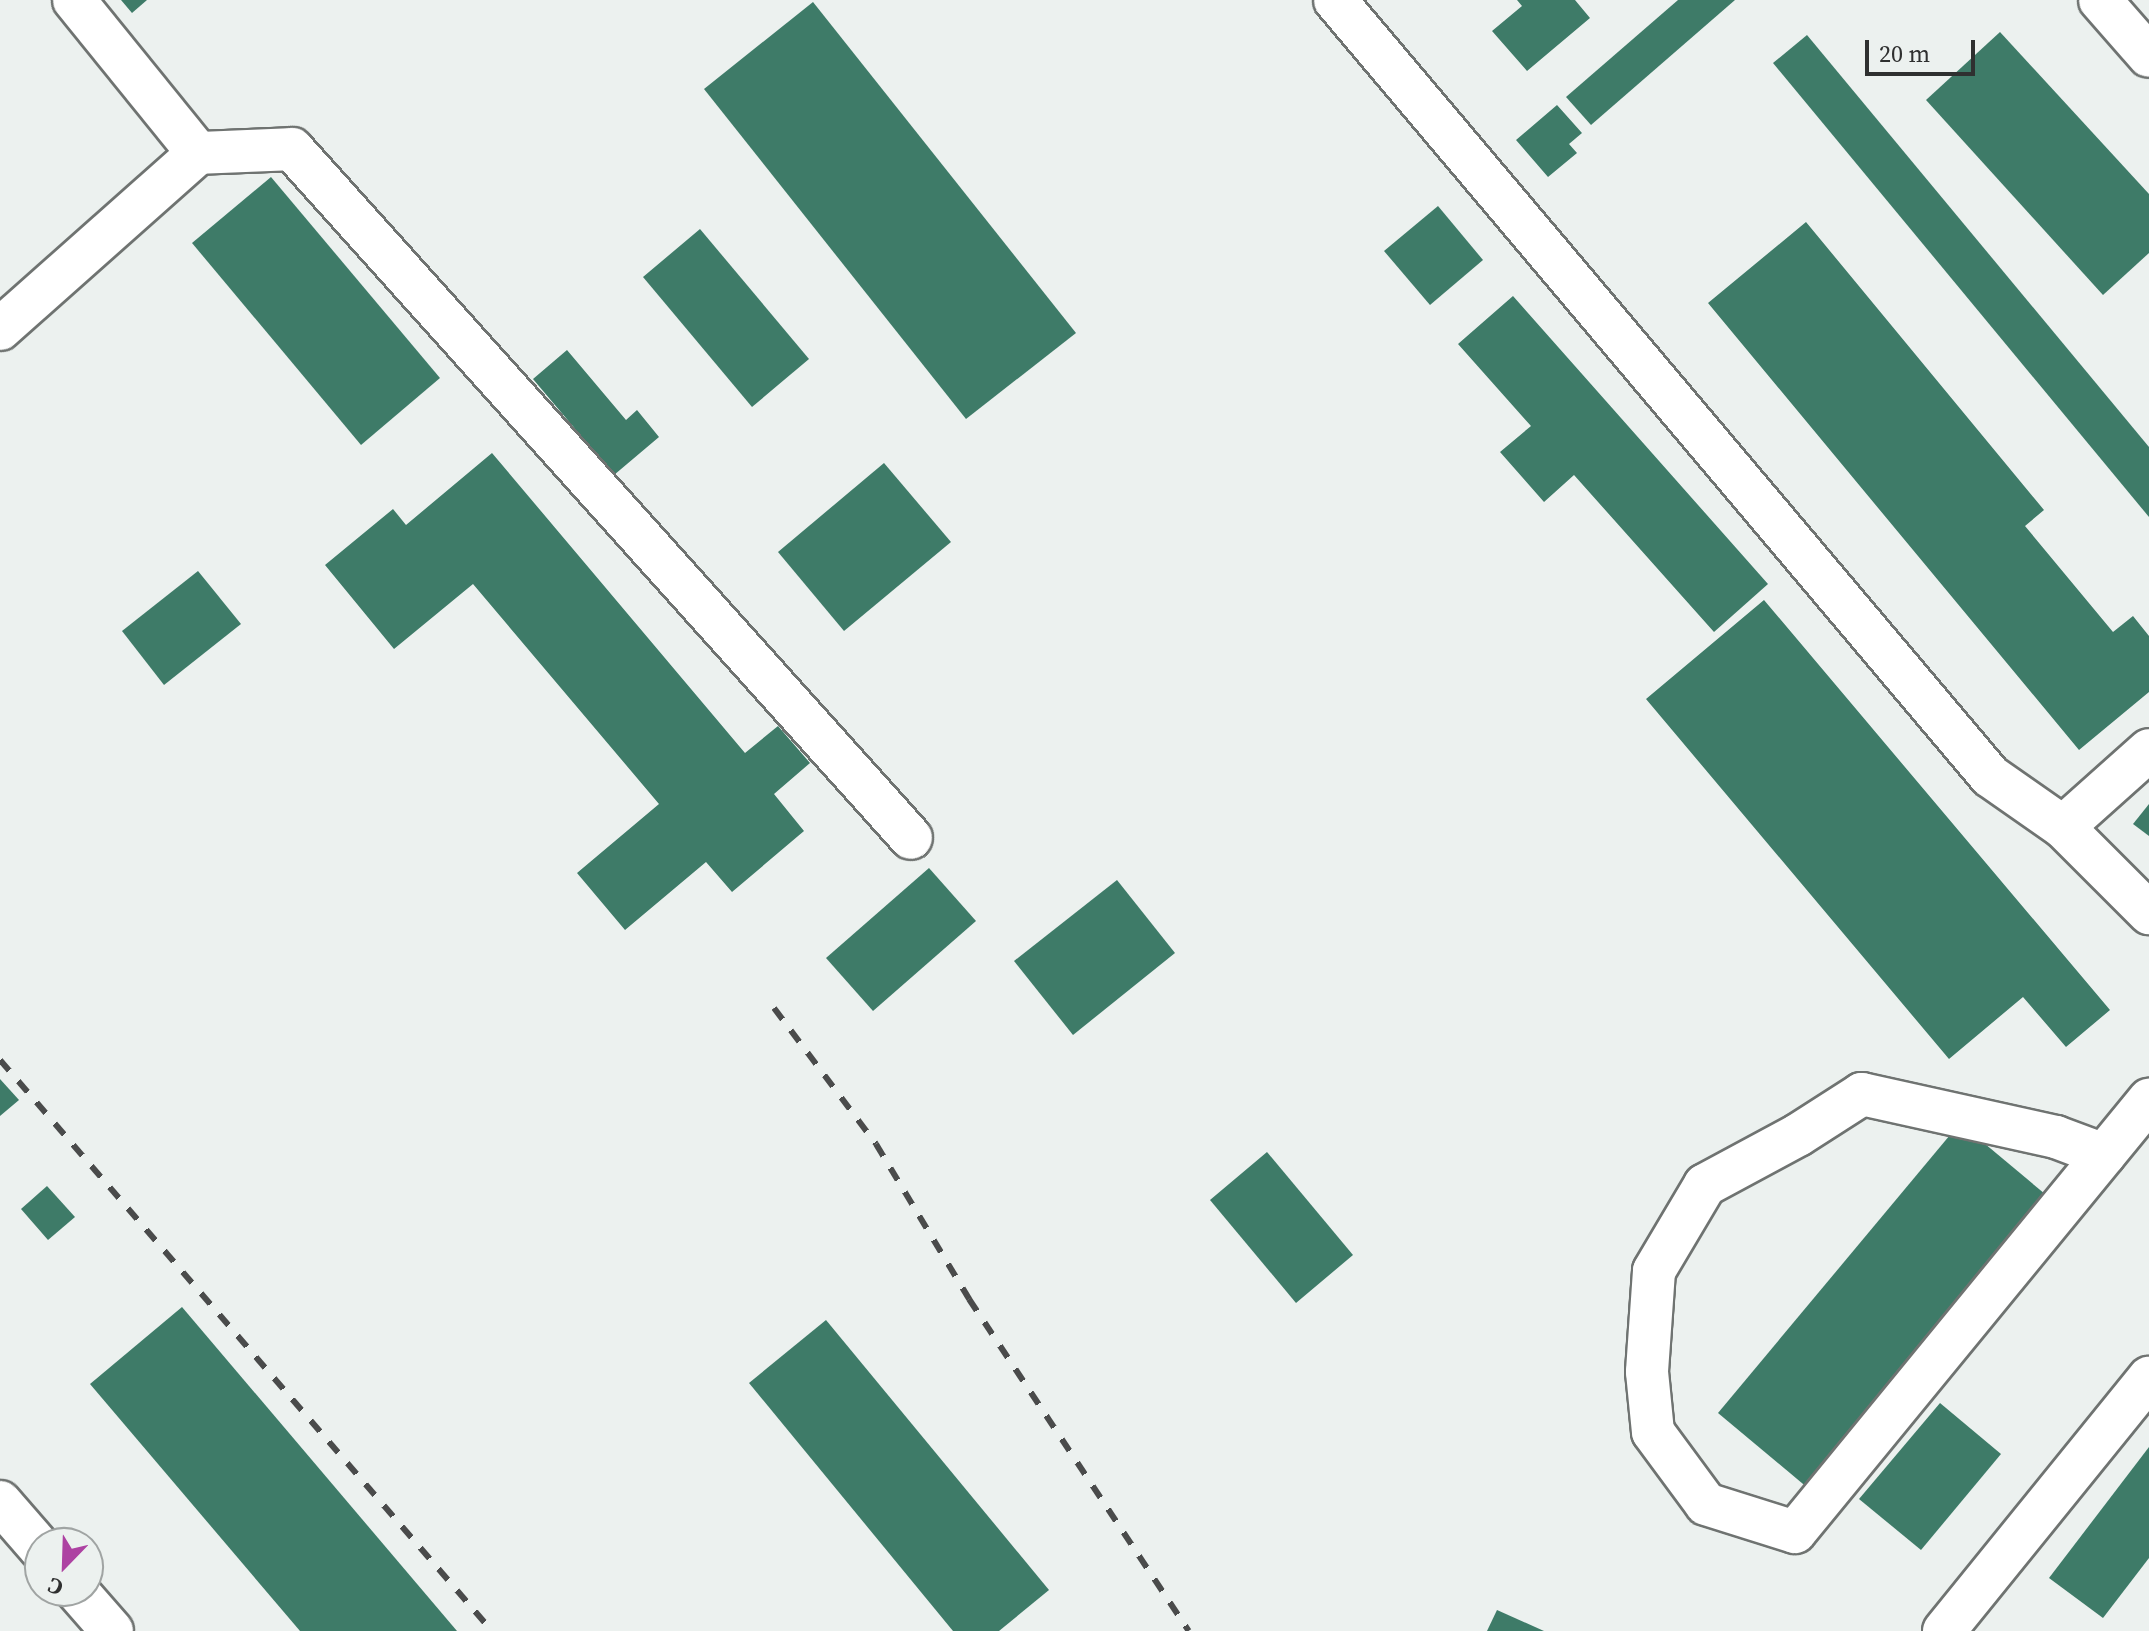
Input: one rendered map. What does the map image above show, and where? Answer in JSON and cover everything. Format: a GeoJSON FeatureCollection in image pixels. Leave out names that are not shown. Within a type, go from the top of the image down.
{"type":"FeatureCollection","features":[{"type":"Feature","properties":{"kind":"street"},"geometry":{"type":"LineString","coordinates":[[74,0],[198,153]]}},
{"type":"Feature","properties":{"kind":"street"},"geometry":{"type":"LineString","coordinates":[[2100,0],[2149,56]]}},
{"type":"Feature","properties":{"kind":"street"},"geometry":{"type":"LineString","coordinates":[[1346,4],[1430,111],[1990,776],[2063,827],[2149,913]]}},
{"type":"Feature","properties":{"kind":"street"},"geometry":{"type":"LineString","coordinates":[[0,329],[198,153],[292,149],[911,838]]}},
{"type":"Feature","properties":{"kind":"street"},"geometry":{"type":"LineString","coordinates":[[2063,827],[2149,750]]}},
{"type":"Feature","properties":{"kind":"street"},"geometry":{"type":"LineString","coordinates":[[2104,1155],[2056,1137],[1862,1094],[1798,1135],[1705,1185],[1654,1271],[1647,1372],[1653,1432],[1706,1504],[1795,1532],[2104,1155],[2149,1100]]}},
{"type":"Feature","properties":{"kind":"street"},"geometry":{"type":"LineString","coordinates":[[1944,1631],[2149,1378]]}},
{"type":"Feature","properties":{"kind":"street"},"geometry":{"type":"LineString","coordinates":[[0,1502],[24,1530]]}},
{"type":"Feature","properties":{"kind":"street"},"geometry":{"type":"LineString","coordinates":[[91,1607],[112,1631]]}},
{"type":"Feature","properties":{"kind":"building"},"geometry":{"type":"Polygon","coordinates":[[[121,0],[147,0],[132,13],[121,0]]]}},
{"type":"Feature","properties":{"kind":"building"},"geometry":{"type":"Polygon","coordinates":[[[1517,0],[1575,0],[1590,18],[1527,71],[1492,31],[1522,6],[1517,0]]]}},
{"type":"Feature","properties":{"kind":"building"},"geometry":{"type":"Polygon","coordinates":[[[1678,0],[1735,0],[1591,125],[1566,97],[1678,0]]]}},
{"type":"Feature","properties":{"kind":"building"},"geometry":{"type":"Polygon","coordinates":[[[813,2],[1076,333],[966,419],[704,89],[813,2]]]}},
{"type":"Feature","properties":{"kind":"building"},"geometry":{"type":"Polygon","coordinates":[[[2000,32],[2149,194],[2149,253],[2103,295],[1926,100],[2000,32]]]}},
{"type":"Feature","properties":{"kind":"building"},"geometry":{"type":"Polygon","coordinates":[[[1807,35],[2149,447],[2149,517],[1773,63],[1807,35]]]}},
{"type":"Feature","properties":{"kind":"building"},"geometry":{"type":"Polygon","coordinates":[[[1557,105],[1582,133],[1569,144],[1577,153],[1548,177],[1516,140],[1557,105]]]}},
{"type":"Feature","properties":{"kind":"building"},"geometry":{"type":"Polygon","coordinates":[[[271,177],[440,378],[361,445],[192,243],[271,177]]]}},
{"type":"Feature","properties":{"kind":"building"},"geometry":{"type":"Polygon","coordinates":[[[1438,206],[1483,260],[1430,305],[1384,251],[1438,206]]]}},
{"type":"Feature","properties":{"kind":"building"},"geometry":{"type":"Polygon","coordinates":[[[1806,222],[2044,510],[2025,526],[2113,632],[2133,616],[2149,636],[2149,692],[2079,750],[1708,303],[1806,222]]]}},
{"type":"Feature","properties":{"kind":"building"},"geometry":{"type":"Polygon","coordinates":[[[700,229],[809,359],[752,407],[643,277],[700,229]]]}},
{"type":"Feature","properties":{"kind":"building"},"geometry":{"type":"Polygon","coordinates":[[[1513,296],[1768,584],[1714,632],[1574,475],[1544,502],[1500,452],[1531,426],[1458,344],[1513,296]]]}},
{"type":"Feature","properties":{"kind":"building"},"geometry":{"type":"Polygon","coordinates":[[[567,350],[626,420],[637,410],[659,437],[614,475],[533,379],[567,350]]]}},
{"type":"Feature","properties":{"kind":"building"},"geometry":{"type":"Polygon","coordinates":[[[492,453],[745,753],[778,726],[810,763],[774,794],[804,831],[732,892],[706,862],[625,930],[577,873],[659,804],[473,584],[394,649],[325,565],[393,509],[406,525],[492,453]]]}},
{"type":"Feature","properties":{"kind":"building"},"geometry":{"type":"Polygon","coordinates":[[[884,463],[951,542],[844,631],[778,552],[884,463]]]}},
{"type":"Feature","properties":{"kind":"building"},"geometry":{"type":"Polygon","coordinates":[[[198,571],[241,624],[164,685],[122,631],[198,571]]]}},
{"type":"Feature","properties":{"kind":"building"},"geometry":{"type":"Polygon","coordinates":[[[1764,600],[2110,1010],[2066,1047],[2023,997],[1949,1059],[1646,699],[1764,600]]]}},
{"type":"Feature","properties":{"kind":"building"},"geometry":{"type":"Polygon","coordinates":[[[2149,804],[2149,836],[2133,824],[2149,804]]]}},
{"type":"Feature","properties":{"kind":"building"},"geometry":{"type":"Polygon","coordinates":[[[929,868],[976,921],[873,1011],[826,958],[929,868]]]}},
{"type":"Feature","properties":{"kind":"building"},"geometry":{"type":"Polygon","coordinates":[[[1117,880],[1175,953],[1073,1035],[1014,961],[1117,880]]]}},
{"type":"Feature","properties":{"kind":"building"},"geometry":{"type":"Polygon","coordinates":[[[0,1079],[19,1100],[0,1116],[0,1079]]]}},
{"type":"Feature","properties":{"kind":"building"},"geometry":{"type":"Polygon","coordinates":[[[1960,1123],[2051,1199],[1809,1489],[1718,1413],[1960,1123]]]}},
{"type":"Feature","properties":{"kind":"building"},"geometry":{"type":"Polygon","coordinates":[[[1267,1152],[1353,1255],[1296,1303],[1210,1200],[1267,1152]]]}},
{"type":"Feature","properties":{"kind":"building"},"geometry":{"type":"Polygon","coordinates":[[[47,1186],[75,1217],[48,1240],[21,1209],[47,1186]]]}},
{"type":"Feature","properties":{"kind":"building"},"geometry":{"type":"Polygon","coordinates":[[[182,1307],[457,1631],[300,1631],[90,1384],[182,1307]]]}},
{"type":"Feature","properties":{"kind":"building"},"geometry":{"type":"Polygon","coordinates":[[[826,1320],[1049,1590],[999,1631],[953,1631],[749,1383],[826,1320]]]}},
{"type":"Feature","properties":{"kind":"building"},"geometry":{"type":"Polygon","coordinates":[[[1940,1403],[2001,1454],[1921,1550],[1859,1499],[1940,1403]]]}},
{"type":"Feature","properties":{"kind":"building"},"geometry":{"type":"Polygon","coordinates":[[[2149,1447],[2149,1558],[2103,1618],[2049,1578],[2149,1447]]]}},
{"type":"Feature","properties":{"kind":"building"},"geometry":{"type":"Polygon","coordinates":[[[1497,1610],[1544,1631],[1487,1631],[1497,1610]]]}},
{"type":"Feature","properties":{"kind":"railway"},"geometry":{"type":"LineString","coordinates":[[774,1008],[876,1144],[969,1299],[1189,1631]]}},
{"type":"Feature","properties":{"kind":"railway"},"geometry":{"type":"LineString","coordinates":[[0,1060],[492,1631]]}}]}
